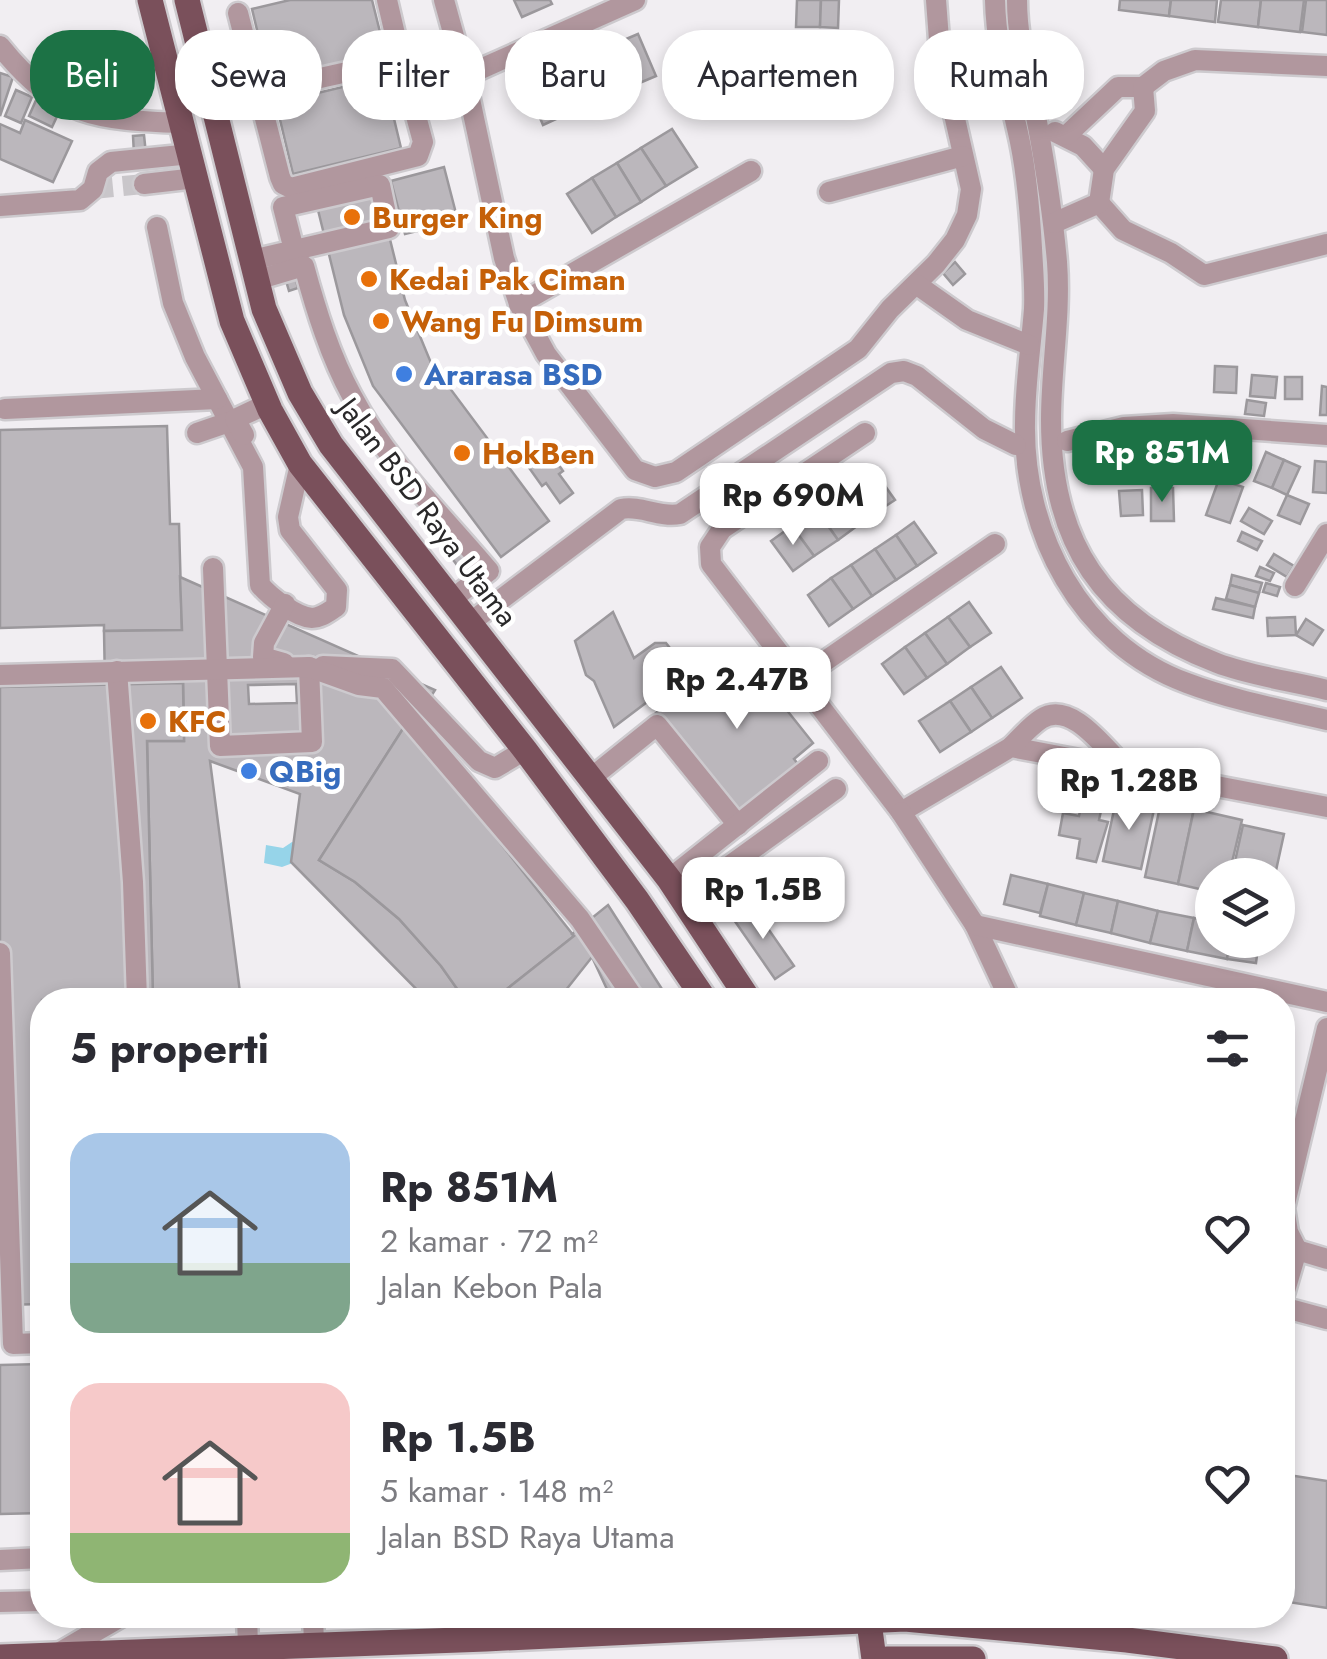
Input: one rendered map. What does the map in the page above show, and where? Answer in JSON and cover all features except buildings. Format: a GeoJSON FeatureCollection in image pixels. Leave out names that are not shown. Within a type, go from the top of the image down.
{"type":"FeatureCollection","features":[{"type":"Feature","properties":{"kind":"main road"},"geometry":{"type":"LineString","coordinates":[[150,0],[232,321],[267,404],[300,464],[524,750],[637,900],[697,988]]}},
{"type":"Feature","properties":{"kind":"main road","name":"Jalan BSD Raya Utama"},"geometry":{"type":"LineString","coordinates":[[187,0],[194,30]]}},
{"type":"Feature","properties":{"kind":"main road","name":"Jalan BSD Raya Utama"},"geometry":{"type":"LineString","coordinates":[[216,120],[254,270],[276,342],[300,394],[331,445],[676,889],[741,988]]}},
{"type":"Feature","properties":{"kind":"main road"},"geometry":{"type":"LineString","coordinates":[[362,546],[389,521]]}},
{"type":"Feature","properties":{"kind":"main road"},"geometry":{"type":"LineString","coordinates":[[0,1657],[633,1628]]}},
{"type":"Feature","properties":{"kind":"main road"},"geometry":{"type":"LineString","coordinates":[[870,1628],[874,1659]]}},
{"type":"Feature","properties":{"kind":"main road"},"geometry":{"type":"LineString","coordinates":[[905,1628],[909,1658]]}},
{"type":"Feature","properties":{"kind":"main road"},"geometry":{"type":"LineString","coordinates":[[1106,1628],[1275,1659]]}},
{"type":"Feature","properties":{"kind":"main road"},"geometry":{"type":"LineString","coordinates":[[887,1659],[974,1659]]}},
{"type":"Feature","properties":{"kind":"street"},"geometry":{"type":"LineString","coordinates":[[388,0],[394,30]]}},
{"type":"Feature","properties":{"kind":"street"},"geometry":{"type":"LineString","coordinates":[[444,0],[452,30]]}},
{"type":"Feature","properties":{"kind":"street"},"geometry":{"type":"LineString","coordinates":[[485,67],[636,0]]}},
{"type":"Feature","properties":{"kind":"street"},"geometry":{"type":"LineString","coordinates":[[474,120],[504,258],[519,304],[546,354],[635,470],[655,477],[676,472],[858,349],[955,240],[967,215],[971,189],[940,53],[936,0]]}},
{"type":"Feature","properties":{"kind":"street"},"geometry":{"type":"LineString","coordinates":[[995,0],[1031,226],[1034,306],[1025,425],[1027,466],[1041,529],[1063,579],[1091,616],[1134,656],[1184,683],[1327,720]]}},
{"type":"Feature","properties":{"kind":"street"},"geometry":{"type":"LineString","coordinates":[[1018,0],[1020,34],[1054,223],[1058,309],[1052,390],[1057,495],[1086,567],[1122,607],[1154,634],[1220,664],[1327,690]]}},
{"type":"Feature","properties":{"kind":"street"},"geometry":{"type":"LineString","coordinates":[[238,13],[242,30]]}},
{"type":"Feature","properties":{"kind":"street"},"geometry":{"type":"LineString","coordinates":[[0,46],[26,78],[86,114],[128,122],[183,124]]}},
{"type":"Feature","properties":{"kind":"street"},"geometry":{"type":"LineString","coordinates":[[1067,135],[1118,87],[1143,87],[1164,70],[1195,60],[1327,66]]}},
{"type":"Feature","properties":{"kind":"street"},"geometry":{"type":"LineString","coordinates":[[1143,87],[1145,111],[1104,169],[1100,203],[1123,230],[1171,253],[1204,275],[1327,244]]}},
{"type":"Feature","properties":{"kind":"street"},"geometry":{"type":"LineString","coordinates":[[265,120],[282,184],[291,188],[418,156],[424,142],[418,120]]}},
{"type":"Feature","properties":{"kind":"street"},"geometry":{"type":"LineString","coordinates":[[1038,128],[1067,135],[1104,169]]}},
{"type":"Feature","properties":{"kind":"street"},"geometry":{"type":"LineString","coordinates":[[829,192],[964,156]]}},
{"type":"Feature","properties":{"kind":"street"},"geometry":{"type":"LineString","coordinates":[[0,206],[80,200],[93,189],[98,172],[110,162],[193,166]]}},
{"type":"Feature","properties":{"kind":"street"},"geometry":{"type":"LineString","coordinates":[[144,184],[193,166]]}},
{"type":"Feature","properties":{"kind":"street"},"geometry":{"type":"LineString","coordinates":[[519,304],[751,171]]}},
{"type":"Feature","properties":{"kind":"street"},"geometry":{"type":"LineString","coordinates":[[254,270],[299,258],[389,228],[380,185],[284,207],[299,258],[318,319],[351,394],[379,440],[489,572],[452,600]]}},
{"type":"Feature","properties":{"kind":"street"},"geometry":{"type":"LineString","coordinates":[[1054,223],[1100,203]]}},
{"type":"Feature","properties":{"kind":"street"},"geometry":{"type":"LineString","coordinates":[[157,226],[173,303],[195,357],[253,466],[260,585],[307,618],[318,618],[336,608],[337,590],[290,530],[288,518],[300,464]]}},
{"type":"Feature","properties":{"kind":"street"},"geometry":{"type":"LineString","coordinates":[[916,284],[967,320],[1029,345]]}},
{"type":"Feature","properties":{"kind":"street"},"geometry":{"type":"LineString","coordinates":[[470,622],[621,508],[665,516],[680,514],[891,373],[904,371],[918,376],[984,430],[1016,445]]}},
{"type":"Feature","properties":{"kind":"street"},"geometry":{"type":"LineString","coordinates":[[5,409],[217,399]]}},
{"type":"Feature","properties":{"kind":"street"},"geometry":{"type":"LineString","coordinates":[[265,567],[261,467],[235,419],[267,404]]}},
{"type":"Feature","properties":{"kind":"street"},"geometry":{"type":"LineString","coordinates":[[197,433],[229,422]]}},
{"type":"Feature","properties":{"kind":"street"},"geometry":{"type":"LineString","coordinates":[[1067,441],[1124,427],[1173,424],[1327,435]]}},
{"type":"Feature","properties":{"kind":"street"},"geometry":{"type":"LineString","coordinates":[[864,433],[722,528],[710,547],[712,564],[901,812],[975,924],[1004,988]]}},
{"type":"Feature","properties":{"kind":"street"},"geometry":{"type":"LineString","coordinates":[[1295,586],[1327,534]]}},
{"type":"Feature","properties":{"kind":"street"},"geometry":{"type":"LineString","coordinates":[[799,679],[995,544]]}},
{"type":"Feature","properties":{"kind":"street"},"geometry":{"type":"LineString","coordinates":[[1063,579],[1086,567]]}},
{"type":"Feature","properties":{"kind":"street"},"geometry":{"type":"LineString","coordinates":[[213,568],[220,746],[312,742],[309,667]]}},
{"type":"Feature","properties":{"kind":"street"},"geometry":{"type":"LineString","coordinates":[[285,604],[264,643],[262,657],[309,667],[359,685],[383,688],[580,919],[627,988]]}},
{"type":"Feature","properties":{"kind":"street"},"geometry":{"type":"LineString","coordinates":[[0,675],[361,665],[392,668],[478,761],[495,768],[524,750]]}},
{"type":"Feature","properties":{"kind":"street"},"geometry":{"type":"LineString","coordinates":[[117,671],[132,864],[137,988]]}},
{"type":"Feature","properties":{"kind":"street"},"geometry":{"type":"LineString","coordinates":[[901,812],[1010,747],[1043,717],[1056,714],[1074,718],[1128,771]]}},
{"type":"Feature","properties":{"kind":"street"},"geometry":{"type":"LineString","coordinates":[[591,778],[658,725],[738,825]]}},
{"type":"Feature","properties":{"kind":"street"},"geometry":{"type":"LineString","coordinates":[[1010,747],[1327,807]]}},
{"type":"Feature","properties":{"kind":"street"},"geometry":{"type":"LineString","coordinates":[[676,889],[738,825],[818,761]]}},
{"type":"Feature","properties":{"kind":"street"},"geometry":{"type":"LineString","coordinates":[[676,889],[836,789]]}},
{"type":"Feature","properties":{"kind":"street"},"geometry":{"type":"LineString","coordinates":[[975,924],[1264,988]]}},
{"type":"Feature","properties":{"kind":"street"},"geometry":{"type":"LineString","coordinates":[[0,952],[13,1344],[30,1343]]}},
{"type":"Feature","properties":{"kind":"street"},"geometry":{"type":"LineString","coordinates":[[1295,995],[1327,1002]]}},
{"type":"Feature","properties":{"kind":"street"},"geometry":{"type":"LineString","coordinates":[[1295,1150],[1327,1028]]}},
{"type":"Feature","properties":{"kind":"street"},"geometry":{"type":"LineString","coordinates":[[1295,1245],[1295,1257]]}},
{"type":"Feature","properties":{"kind":"street"},"geometry":{"type":"LineString","coordinates":[[1297,1250],[1327,1259]]}},
{"type":"Feature","properties":{"kind":"street"},"geometry":{"type":"LineString","coordinates":[[1295,1308],[1327,1319]]}},
{"type":"Feature","properties":{"kind":"street"},"geometry":{"type":"LineString","coordinates":[[0,1560],[30,1559]]}},
{"type":"Feature","properties":{"kind":"street"},"geometry":{"type":"LineString","coordinates":[[0,1602],[30,1601]]}},
{"type":"Feature","properties":{"kind":"street"},"geometry":{"type":"LineString","coordinates":[[56,1655],[102,1628]]}},
{"type":"Feature","properties":{"kind":"street"},"geometry":{"type":"LineString","coordinates":[[247,1628],[248,1646]]}},
{"type":"Feature","properties":{"kind":"street"},"geometry":{"type":"LineString","coordinates":[[313,1628],[314,1645]]}},
{"type":"Feature","properties":{"kind":"water"},"geometry":{"type":"Polygon","coordinates":[[[292,842],[299,843],[298,861],[282,867],[264,863],[266,845],[283,848],[292,842]]]}},
{"type":"Feature","properties":{"kind":"tunnel"},"geometry":{"type":"LineString","coordinates":[[93,189],[144,184]]}},
{"type":"Feature","properties":{"kind":"place","name":"Burger King"},"geometry":{"type":"Point","coordinates":[352,217]}},
{"type":"Feature","properties":{"kind":"place","name":"Kedai Pak Ciman"},"geometry":{"type":"Point","coordinates":[369,279]}},
{"type":"Feature","properties":{"kind":"place","name":"Wang Fu Dimsum"},"geometry":{"type":"Point","coordinates":[381,321]}},
{"type":"Feature","properties":{"kind":"place","name":"Ararasa BSD"},"geometry":{"type":"Point","coordinates":[404,374]}},
{"type":"Feature","properties":{"kind":"place","name":"HokBen"},"geometry":{"type":"Point","coordinates":[462,453]}},
{"type":"Feature","properties":{"kind":"place","name":"KFC"},"geometry":{"type":"Point","coordinates":[148,721]}},
{"type":"Feature","properties":{"kind":"place","name":"QBig"},"geometry":{"type":"Point","coordinates":[249,771]}}]}
